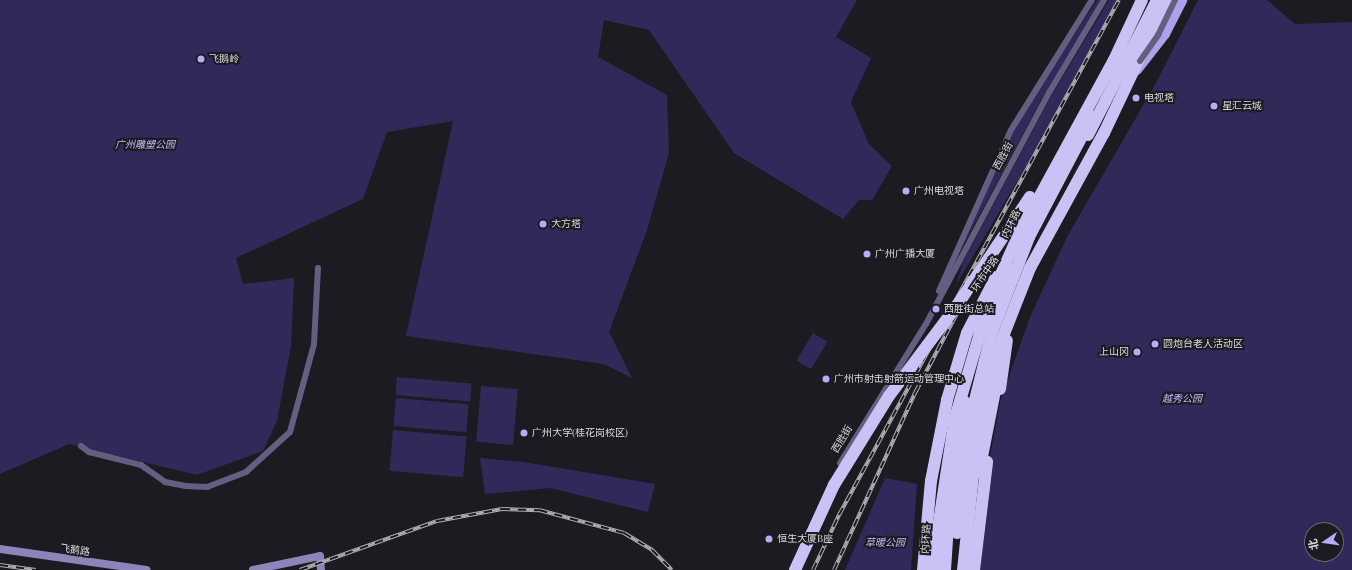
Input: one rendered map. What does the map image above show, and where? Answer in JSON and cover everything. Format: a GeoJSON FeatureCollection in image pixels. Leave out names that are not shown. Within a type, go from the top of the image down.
{"type":"FeatureCollection","features":[{"type":"Feature","properties":{"kind":"highway","name":"内环路"},"geometry":{"type":"LineString","coordinates":[[935,570],[937,535],[955,418],[980,328],[1018,236],[1076,130],[1143,0]]}},
{"type":"Feature","properties":{"kind":"highway"},"geometry":{"type":"LineString","coordinates":[[981,301],[1047,195],[1089,115],[1143,0]]}},
{"type":"Feature","properties":{"kind":"highway"},"geometry":{"type":"LineString","coordinates":[[955,570],[964,459],[984,359],[1000,309],[1040,214],[1150,0]]}},
{"type":"Feature","properties":{"kind":"highway","name":"环市中路"},"geometry":{"type":"LineString","coordinates":[[923,570],[928,503],[940,430],[961,351],[981,301],[1005,265],[1025,245],[1047,195],[1116,85],[1157,0]]}},
{"type":"Feature","properties":{"kind":"highway"},"geometry":{"type":"LineString","coordinates":[[963,570],[979,424],[992,370],[1013,308],[1044,240],[1140,61],[1167,0]]}},
{"type":"Feature","properties":{"kind":"highway"},"geometry":{"type":"LineString","coordinates":[[795,570],[834,485],[889,396],[958,304],[1076,130]]}},
{"type":"Feature","properties":{"kind":"highway"},"geometry":{"type":"LineString","coordinates":[[945,570],[954,463],[969,383],[989,318],[1025,245]]}},
{"type":"Feature","properties":{"kind":"highway"},"geometry":{"type":"LineString","coordinates":[[967,570],[983,452],[1013,308]]}},
{"type":"Feature","properties":{"kind":"highway"},"geometry":{"type":"LineString","coordinates":[[974,570],[984,483],[1013,308]]}},
{"type":"Feature","properties":{"kind":"main road"},"geometry":{"type":"LineString","coordinates":[[1134,73],[1165,34],[1182,0]]}},
{"type":"Feature","properties":{"kind":"street","name":"西胜街"},"geometry":{"type":"LineString","coordinates":[[926,324],[964,227],[1011,130],[1092,0]]}},
{"type":"Feature","properties":{"kind":"street","name":"西胜街"},"geometry":{"type":"LineString","coordinates":[[840,463],[926,324],[1050,91],[1104,0]]}},
{"type":"Feature","properties":{"kind":"street"},"geometry":{"type":"LineString","coordinates":[[1140,61],[1158,35],[1175,0]]}},
{"type":"Feature","properties":{"kind":"street"},"geometry":{"type":"LineString","coordinates":[[81,446],[89,452],[141,465],[165,482],[186,486],[207,487],[246,472],[290,432],[314,344],[318,268]]}},
{"type":"Feature","properties":{"kind":"street","name":"飞鹅路"},"geometry":{"type":"LineString","coordinates":[[0,549],[147,570]]}},
{"type":"Feature","properties":{"kind":"street"},"geometry":{"type":"LineString","coordinates":[[252,570],[320,556],[321,570]]}},
{"type":"Feature","properties":{"kind":"green space","name":"广州雕塑公园"},"geometry":{"type":"Polygon","coordinates":[[[0,0],[857,0],[836,37],[871,58],[851,102],[869,144],[892,166],[872,200],[859,200],[843,219],[734,153],[649,30],[604,20],[598,57],[667,95],[669,153],[647,230],[609,332],[632,378],[604,364],[406,336],[453,121],[387,132],[363,199],[236,258],[243,284],[294,278],[291,346],[277,421],[263,451],[197,475],[69,444],[0,474],[0,0]]]}},
{"type":"Feature","properties":{"kind":"green space"},"geometry":{"type":"Polygon","coordinates":[[[1097,0],[1101,0],[1045,93],[956,259],[1019,119],[1097,0]]]}},
{"type":"Feature","properties":{"kind":"green space"},"geometry":{"type":"Polygon","coordinates":[[[1109,0],[1117,0],[1069,94],[956,285],[963,262],[1051,96],[1109,0]]]}},
{"type":"Feature","properties":{"kind":"green space","name":"越秀公园"},"geometry":{"type":"Polygon","coordinates":[[[1198,0],[1267,0],[1295,24],[1352,22],[1352,570],[975,570],[986,479],[1000,402],[1030,317],[1068,235],[1155,85],[1198,0]]]}},
{"type":"Feature","properties":{"kind":"green space"},"geometry":{"type":"Polygon","coordinates":[[[813,333],[828,342],[811,369],[797,360],[813,333]]]}},
{"type":"Feature","properties":{"kind":"green space"},"geometry":{"type":"Polygon","coordinates":[[[397,377],[472,384],[470,401],[395,395],[397,377]]]}},
{"type":"Feature","properties":{"kind":"green space"},"geometry":{"type":"Polygon","coordinates":[[[481,386],[518,389],[513,445],[476,442],[481,386]]]}},
{"type":"Feature","properties":{"kind":"green space"},"geometry":{"type":"Polygon","coordinates":[[[396,398],[469,404],[466,432],[394,426],[396,398]]]}},
{"type":"Feature","properties":{"kind":"green space"},"geometry":{"type":"Polygon","coordinates":[[[393,430],[467,436],[463,477],[389,471],[393,430]]]}},
{"type":"Feature","properties":{"kind":"green space"},"geometry":{"type":"Polygon","coordinates":[[[480,458],[524,462],[655,484],[648,512],[550,488],[485,494],[480,458]]]}},
{"type":"Feature","properties":{"kind":"green space","name":"草暖公园"},"geometry":{"type":"Polygon","coordinates":[[[885,478],[917,484],[911,570],[845,570],[885,478]]]}},
{"type":"Feature","properties":{"kind":"railway"},"geometry":{"type":"LineString","coordinates":[[813,570],[839,515],[1119,0]]}},
{"type":"Feature","properties":{"kind":"railway"},"geometry":{"type":"LineString","coordinates":[[834,570],[915,393],[994,243]]}},
{"type":"Feature","properties":{"kind":"railway"},"geometry":{"type":"LineString","coordinates":[[300,570],[437,521],[502,509],[539,510],[624,533],[652,550],[672,570]]}},
{"type":"Feature","properties":{"kind":"railway"},"geometry":{"type":"LineString","coordinates":[[0,565],[36,570]]}},
{"type":"Feature","properties":{"kind":"place","name":"飞鹅岭"},"geometry":{"type":"Point","coordinates":[201,59]}},
{"type":"Feature","properties":{"kind":"place","name":"电视塔"},"geometry":{"type":"Point","coordinates":[1136,98]}},
{"type":"Feature","properties":{"kind":"place","name":"星汇云城"},"geometry":{"type":"Point","coordinates":[1214,106]}},
{"type":"Feature","properties":{"kind":"place","name":"广州电视塔"},"geometry":{"type":"Point","coordinates":[906,191]}},
{"type":"Feature","properties":{"kind":"place","name":"大方塔"},"geometry":{"type":"Point","coordinates":[543,224]}},
{"type":"Feature","properties":{"kind":"place","name":"广州广播大厦"},"geometry":{"type":"Point","coordinates":[867,254]}},
{"type":"Feature","properties":{"kind":"place","name":"西胜街总站"},"geometry":{"type":"Point","coordinates":[936,309]}},
{"type":"Feature","properties":{"kind":"place","name":"圆炮台老人活动区"},"geometry":{"type":"Point","coordinates":[1155,344]}},
{"type":"Feature","properties":{"kind":"place","name":"上山冈"},"geometry":{"type":"Point","coordinates":[1137,352]}},
{"type":"Feature","properties":{"kind":"place","name":"广州市射击射箭运动管理中心"},"geometry":{"type":"Point","coordinates":[826,379]}},
{"type":"Feature","properties":{"kind":"place","name":"广州大学(桂花岗校区)"},"geometry":{"type":"Point","coordinates":[524,433]}},
{"type":"Feature","properties":{"kind":"place","name":"恒生大厦B座"},"geometry":{"type":"Point","coordinates":[769,539]}}]}
